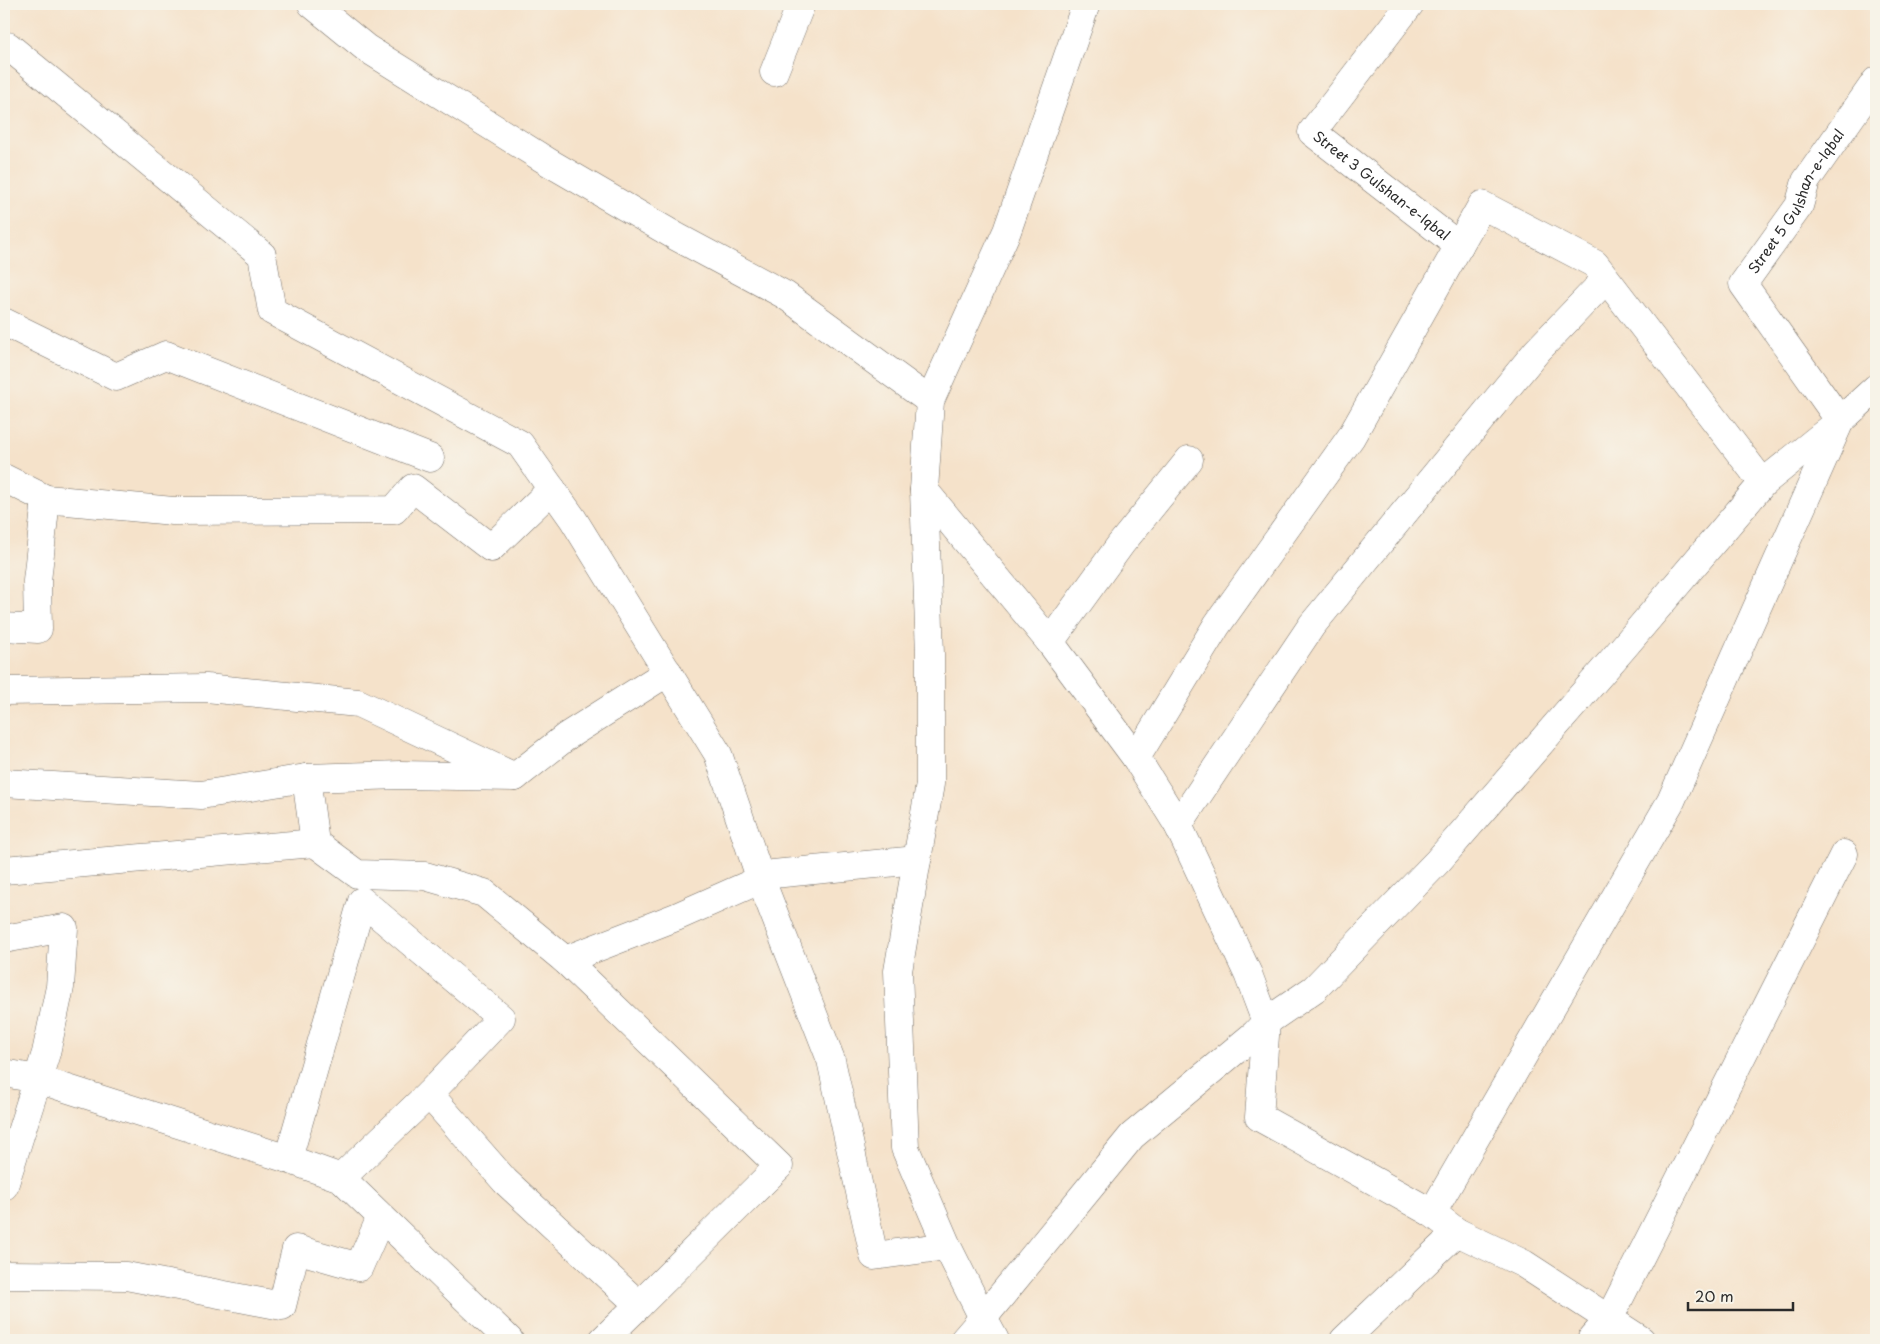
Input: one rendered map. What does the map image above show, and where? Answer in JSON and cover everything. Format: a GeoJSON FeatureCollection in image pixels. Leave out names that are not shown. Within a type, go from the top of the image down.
{"type":"FeatureCollection","features":[{"type":"Feature","properties":{"kind":"street"},"geometry":{"type":"LineString","coordinates":[[312,4],[366,48],[534,153],[677,237],[785,295],[930,401]]}},
{"type":"Feature","properties":{"kind":"street"},"geometry":{"type":"LineString","coordinates":[[774,72],[801,4]]}},
{"type":"Feature","properties":{"kind":"street"},"geometry":{"type":"LineString","coordinates":[[989,1329],[947,1246],[905,1148],[898,971],[930,784],[930,654],[924,490],[930,401],[1006,231],[1086,4]]}},
{"type":"Feature","properties":{"kind":"street","name":"Street 3 Gulshan-e-Iqbal"},"geometry":{"type":"LineString","coordinates":[[1410,4],[1312,132],[1459,246]]}},
{"type":"Feature","properties":{"kind":"street"},"geometry":{"type":"LineString","coordinates":[[4,50],[8,46],[262,255],[272,311],[520,444],[573,519],[718,754],[761,880],[831,1060],[874,1256],[947,1246]]}},
{"type":"Feature","properties":{"kind":"street","name":"Street 5 Gulshan-e-Iqbal"},"geometry":{"type":"LineString","coordinates":[[1840,421],[1743,284],[1799,206],[1806,181],[1875,87]]}},
{"type":"Feature","properties":{"kind":"street"},"geometry":{"type":"LineString","coordinates":[[1136,758],[1217,625],[1351,437],[1482,206],[1595,264],[1763,484]]}},
{"type":"Feature","properties":{"kind":"street"},"geometry":{"type":"LineString","coordinates":[[1178,825],[1312,625],[1537,351],[1606,278]]}},
{"type":"Feature","properties":{"kind":"street"},"geometry":{"type":"LineString","coordinates":[[4,322],[116,377],[166,355],[430,458]]}},
{"type":"Feature","properties":{"kind":"street"},"geometry":{"type":"LineString","coordinates":[[964,1340],[989,1329],[1132,1136],[1255,1034],[1266,1022],[1314,990],[1438,861],[1624,648],[1763,484],[1840,421],[1876,388]]}},
{"type":"Feature","properties":{"kind":"street"},"geometry":{"type":"LineString","coordinates":[[1432,1213],[1670,801],[1840,421]]}},
{"type":"Feature","properties":{"kind":"street"},"geometry":{"type":"LineString","coordinates":[[1050,642],[1121,544],[1189,460]]}},
{"type":"Feature","properties":{"kind":"street"},"geometry":{"type":"LineString","coordinates":[[4,478],[46,499],[173,511],[394,510],[413,488],[491,548],[552,490]]}},
{"type":"Feature","properties":{"kind":"street"},"geometry":{"type":"LineString","coordinates":[[924,490],[1050,642],[1136,758],[1178,825],[1248,974],[1266,1022],[1259,1118],[1432,1213],[1457,1232],[1524,1264],[1641,1340]]}},
{"type":"Feature","properties":{"kind":"street"},"geometry":{"type":"LineString","coordinates":[[4,627],[38,629],[37,581],[46,499]]}},
{"type":"Feature","properties":{"kind":"street"},"geometry":{"type":"LineString","coordinates":[[4,783],[201,795],[306,778],[401,775],[515,777],[566,736],[668,672]]}},
{"type":"Feature","properties":{"kind":"street"},"geometry":{"type":"LineString","coordinates":[[4,691],[206,688],[358,702],[515,777]]}},
{"type":"Feature","properties":{"kind":"street"},"geometry":{"type":"LineString","coordinates":[[306,778],[315,843]]}},
{"type":"Feature","properties":{"kind":"street"},"geometry":{"type":"LineString","coordinates":[[4,870],[315,843],[357,874],[425,876],[484,893],[565,960],[779,1166],[603,1340]]}},
{"type":"Feature","properties":{"kind":"street"},"geometry":{"type":"LineString","coordinates":[[1591,1340],[1609,1320],[1844,854]]}},
{"type":"Feature","properties":{"kind":"street"},"geometry":{"type":"LineString","coordinates":[[565,960],[676,917],[773,874],[917,860]]}},
{"type":"Feature","properties":{"kind":"street"},"geometry":{"type":"LineString","coordinates":[[288,1158],[362,901],[501,1018],[429,1094],[341,1178]]}},
{"type":"Feature","properties":{"kind":"street"},"geometry":{"type":"LineString","coordinates":[[4,939],[64,928],[60,987],[46,1053],[4,1186]]}},
{"type":"Feature","properties":{"kind":"street"},"geometry":{"type":"LineString","coordinates":[[4,1073],[37,1079],[288,1158],[341,1178],[509,1340]]}},
{"type":"Feature","properties":{"kind":"street"},"geometry":{"type":"LineString","coordinates":[[429,1094],[506,1181],[639,1305]]}},
{"type":"Feature","properties":{"kind":"street"},"geometry":{"type":"LineString","coordinates":[[4,1275],[126,1276],[282,1306],[296,1250],[359,1267],[381,1217]]}},
{"type":"Feature","properties":{"kind":"street"},"geometry":{"type":"LineString","coordinates":[[1344,1340],[1457,1232]]}}]}
